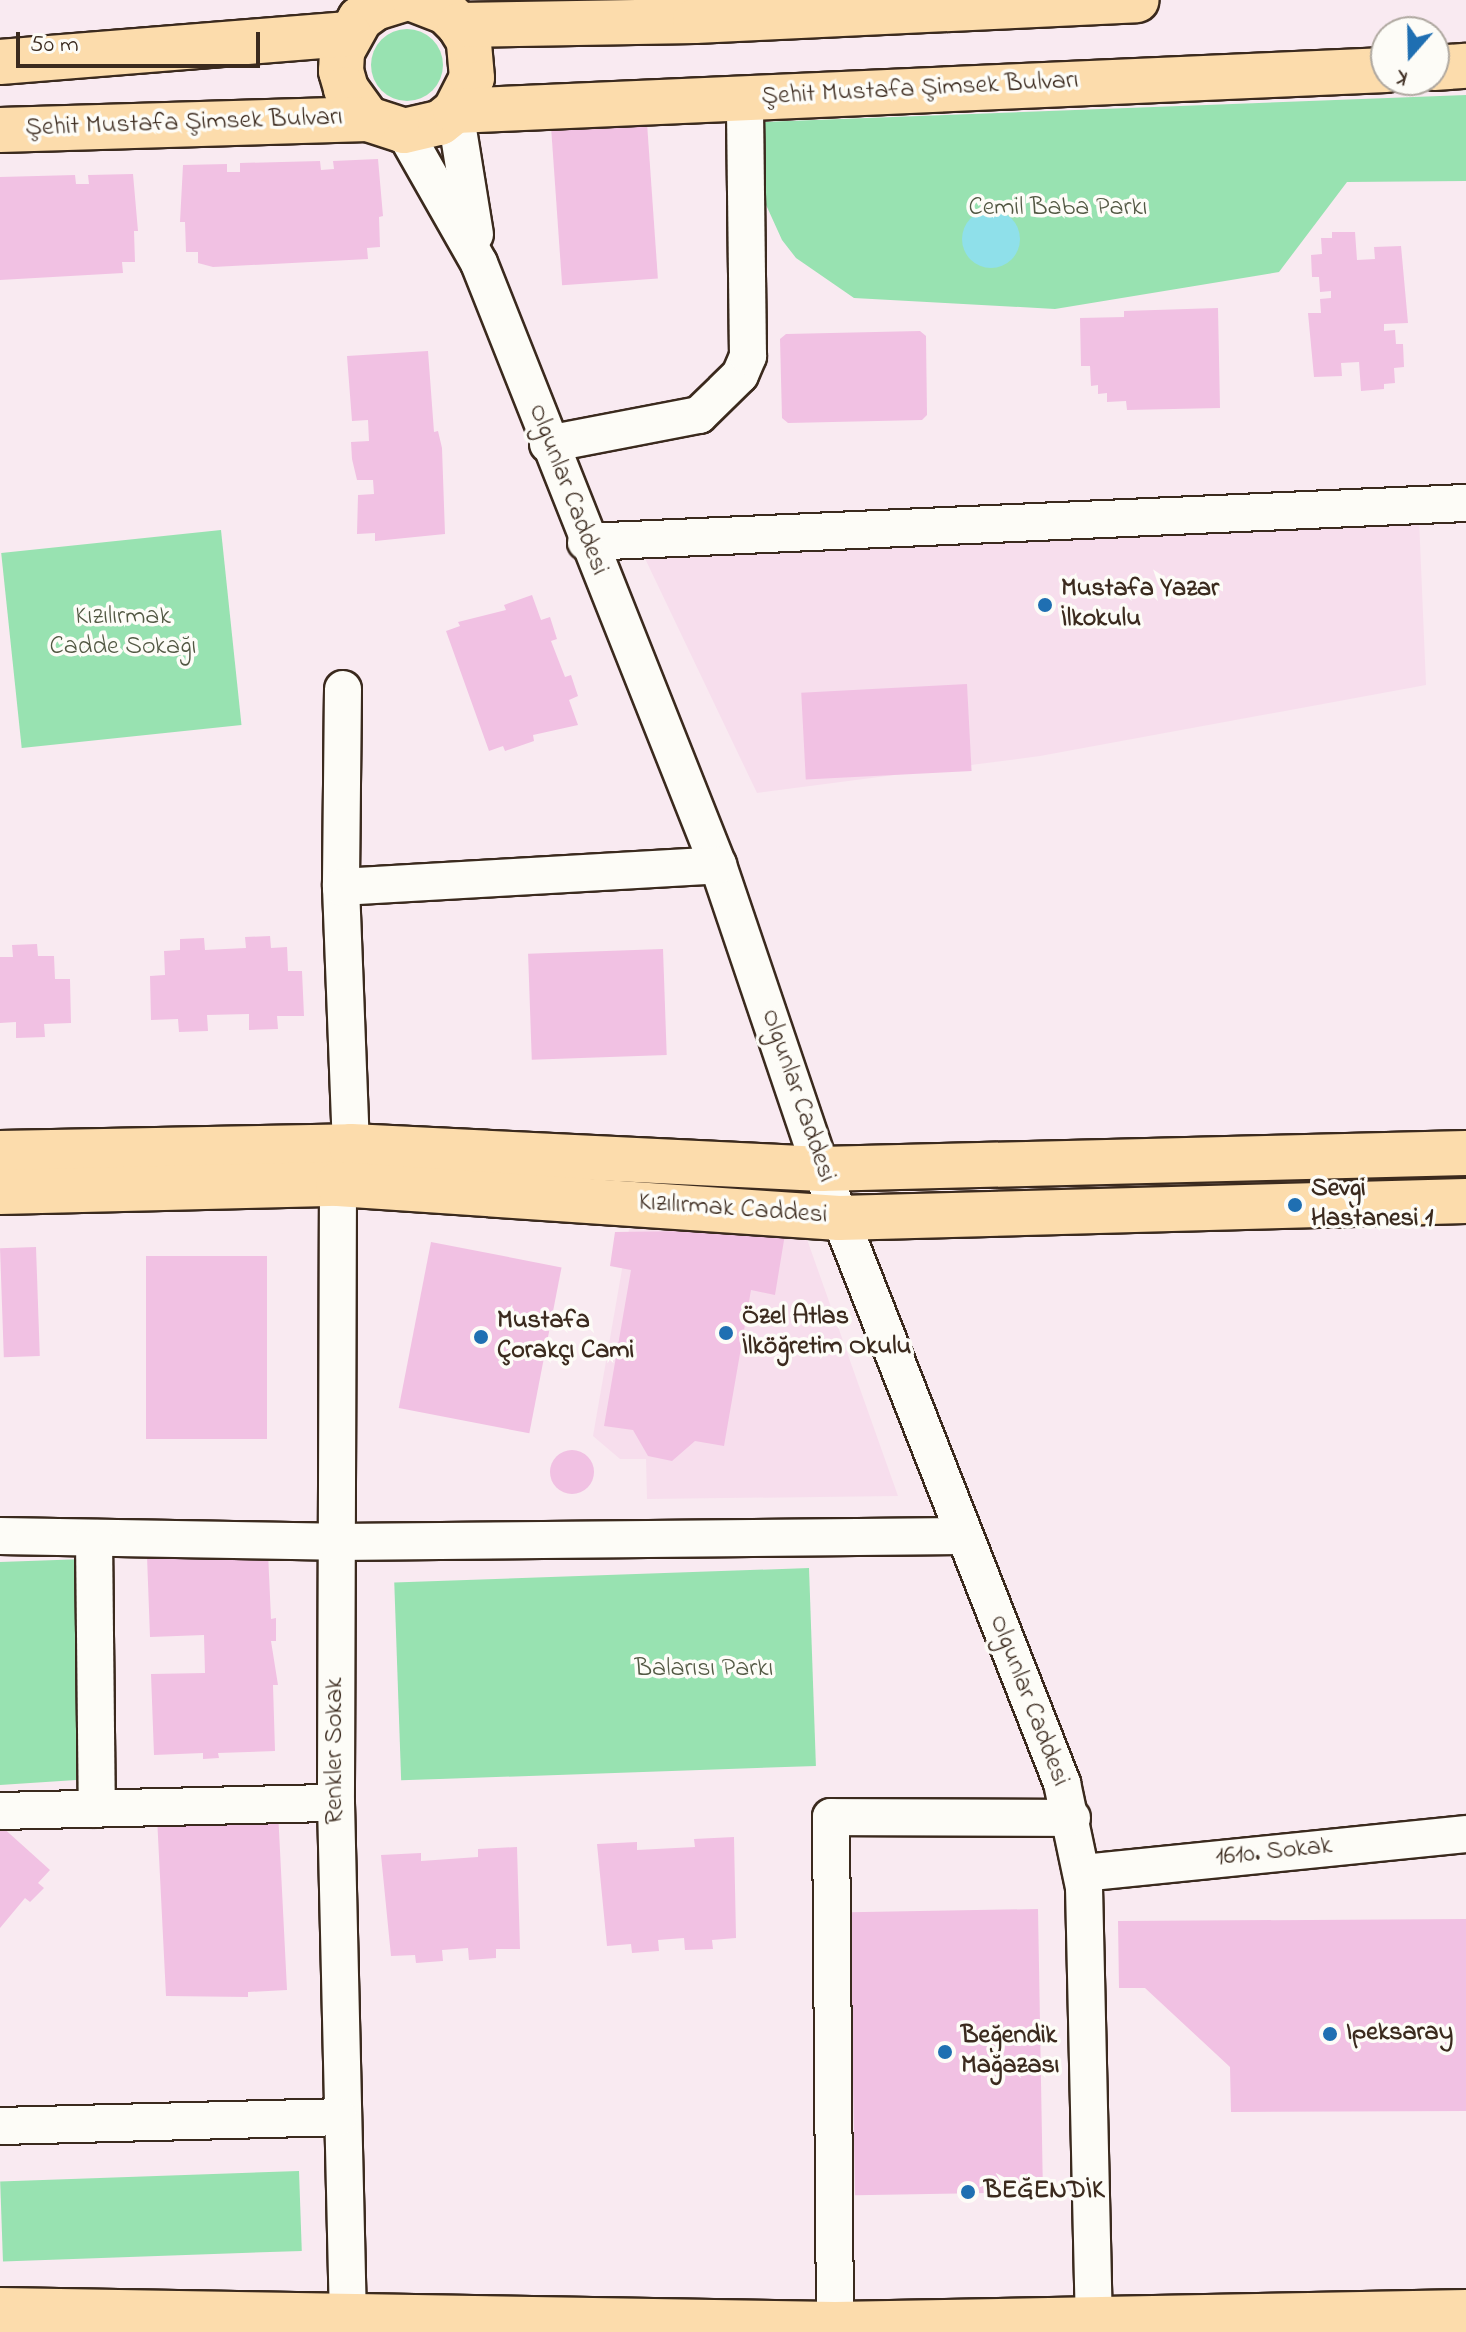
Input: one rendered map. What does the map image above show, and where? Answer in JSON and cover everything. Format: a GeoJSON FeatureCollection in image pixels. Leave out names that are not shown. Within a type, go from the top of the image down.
{"type":"FeatureCollection","features":[{"type":"Feature","properties":{"kind":"main road"},"geometry":{"type":"LineString","coordinates":[[2,55],[354,18],[401,0]]}},
{"type":"Feature","properties":{"kind":"main road"},"geometry":{"type":"LineString","coordinates":[[416,0],[446,12],[469,41],[472,78],[455,111]]}},
{"type":"Feature","properties":{"kind":"main road"},"geometry":{"type":"LineString","coordinates":[[459,25],[1111,1]]}},
{"type":"Feature","properties":{"kind":"main road"},"geometry":{"type":"LineString","coordinates":[[354,18],[342,52],[343,80],[386,125]]}},
{"type":"Feature","properties":{"kind":"main road","name":"Şehit Mustafa Şimsek Bulvarı"},"geometry":{"type":"LineString","coordinates":[[0,130],[440,123],[455,111],[1370,71]]}},
{"type":"Feature","properties":{"kind":"main road","name":"Kızılırmak Caddesi"},"geometry":{"type":"LineString","coordinates":[[0,1153],[344,1165],[821,1169],[1466,1153]]}},
{"type":"Feature","properties":{"kind":"main road","name":"Kızılırmak Caddesi"},"geometry":{"type":"LineString","coordinates":[[0,1192],[344,1165],[839,1218],[1466,1201]]}},
{"type":"Feature","properties":{"kind":"main road"},"geometry":{"type":"LineString","coordinates":[[0,2310],[835,2324],[1466,2312]]}},
{"type":"Feature","properties":{"kind":"street"},"geometry":{"type":"LineString","coordinates":[[548,444],[699,415],[740,375],[748,356],[745,98]]}},
{"type":"Feature","properties":{"kind":"street"},"geometry":{"type":"LineString","coordinates":[[455,111],[479,263]]}},
{"type":"Feature","properties":{"kind":"street"},"geometry":{"type":"LineString","coordinates":[[386,125],[479,263]]}},
{"type":"Feature","properties":{"kind":"street","name":"Olgunlar Caddesi"},"geometry":{"type":"LineString","coordinates":[[479,263],[586,542],[718,865],[839,1218],[962,1536],[1047,1737],[1072,1818],[1082,1873],[1094,2319]]}},
{"type":"Feature","properties":{"kind":"street"},"geometry":{"type":"LineString","coordinates":[[586,542],[1466,503]]}},
{"type":"Feature","properties":{"kind":"street","name":"Renkler Sokak"},"geometry":{"type":"LineString","coordinates":[[343,689],[341,887],[344,1165],[336,1542],[336,1803],[339,2117],[348,2318]]}},
{"type":"Feature","properties":{"kind":"street"},"geometry":{"type":"LineString","coordinates":[[341,887],[718,865]]}},
{"type":"Feature","properties":{"kind":"street"},"geometry":{"type":"LineString","coordinates":[[0,1536],[336,1542],[962,1536]]}},
{"type":"Feature","properties":{"kind":"street"},"geometry":{"type":"LineString","coordinates":[[94,1538],[97,1809]]}},
{"type":"Feature","properties":{"kind":"street"},"geometry":{"type":"LineString","coordinates":[[0,1811],[336,1803]]}},
{"type":"Feature","properties":{"kind":"street"},"geometry":{"type":"LineString","coordinates":[[835,2324],[831,1817],[1072,1818]]}},
{"type":"Feature","properties":{"kind":"street","name":"1610. Sokak"},"geometry":{"type":"LineString","coordinates":[[1082,1873],[1466,1834]]}},
{"type":"Feature","properties":{"kind":"street"},"geometry":{"type":"LineString","coordinates":[[0,2126],[339,2117]]}},
{"type":"Feature","properties":{"kind":"shaded area","name":"Mustafa Yazar İlkokulu"},"geometry":{"type":"Polygon","coordinates":[[[1418,495],[1426,685],[1040,756],[757,793],[629,525],[1418,495]]]}},
{"type":"Feature","properties":{"kind":"shaded area","name":"Özel Atlas İlköğretim Okulu"},"geometry":{"type":"Polygon","coordinates":[[[803,1228],[898,1496],[647,1499],[646,1459],[620,1459],[593,1436],[629,1229],[803,1228]]]}},
{"type":"Feature","properties":{"kind":"green space"},"geometry":{"type":"Polygon","coordinates":[[[414,29],[433,39],[441,51],[441,79],[433,91],[421,99],[400,101],[381,91],[373,79],[371,58],[381,39],[393,31],[414,29]]]}},
{"type":"Feature","properties":{"kind":"green space","name":"Cemil Baba Parkı"},"geometry":{"type":"Polygon","coordinates":[[[1466,95],[1466,181],[1347,182],[1279,272],[1055,309],[854,298],[796,258],[782,240],[762,196],[762,122],[1466,95]]]}},
{"type":"Feature","properties":{"kind":"green space","name":"Kızılırmak Cadde Sokağı"},"geometry":{"type":"Polygon","coordinates":[[[221,530],[241,725],[22,748],[1,553],[221,530]]]}},
{"type":"Feature","properties":{"kind":"green space"},"geometry":{"type":"Polygon","coordinates":[[[85,1559],[76,1780],[0,1785],[0,1562],[85,1559]]]}},
{"type":"Feature","properties":{"kind":"green space","name":"Balarısı Parkı"},"geometry":{"type":"Polygon","coordinates":[[[809,1568],[816,1766],[401,1780],[394,1582],[809,1568]]]}},
{"type":"Feature","properties":{"kind":"green space"},"geometry":{"type":"Polygon","coordinates":[[[299,2171],[302,2251],[3,2261],[0,2181],[299,2171]]]}},
{"type":"Feature","properties":{"kind":"water"},"geometry":{"type":"Polygon","coordinates":[[[991,210],[1011,219],[1020,239],[1011,259],[991,268],[971,259],[962,239],[971,219],[991,210]]]}},
{"type":"Feature","properties":{"kind":"building"},"geometry":{"type":"Polygon","coordinates":[[[647,123],[658,279],[562,285],[551,130],[647,123]]]}},
{"type":"Feature","properties":{"kind":"building"},"geometry":{"type":"Polygon","coordinates":[[[378,159],[383,216],[379,217],[380,247],[367,248],[368,259],[213,267],[198,263],[198,252],[186,252],[185,222],[180,222],[183,165],[227,164],[227,172],[240,172],[240,163],[320,161],[321,170],[334,169],[333,161],[378,159]]]}},
{"type":"Feature","properties":{"kind":"building"},"geometry":{"type":"Polygon","coordinates":[[[133,174],[138,231],[134,231],[135,262],[122,262],[123,273],[0,280],[0,177],[75,175],[76,184],[89,184],[88,175],[133,174]]]}},
{"type":"Feature","properties":{"kind":"building"},"geometry":{"type":"Polygon","coordinates":[[[1332,232],[1355,232],[1357,260],[1375,259],[1374,247],[1401,246],[1408,323],[1384,324],[1384,331],[1395,330],[1396,344],[1403,344],[1404,367],[1394,368],[1395,383],[1384,384],[1384,389],[1361,391],[1359,362],[1341,363],[1342,376],[1314,377],[1308,313],[1321,313],[1320,299],[1331,298],[1331,291],[1320,292],[1319,277],[1312,277],[1311,255],[1322,254],[1321,238],[1332,238],[1332,232]]]}},
{"type":"Feature","properties":{"kind":"building"},"geometry":{"type":"Polygon","coordinates":[[[1218,308],[1220,408],[1127,410],[1126,401],[1107,402],[1107,393],[1098,394],[1098,385],[1091,386],[1090,366],[1081,366],[1080,318],[1124,317],[1124,311],[1218,308]]]}},
{"type":"Feature","properties":{"kind":"building"},"geometry":{"type":"Polygon","coordinates":[[[920,331],[926,336],[927,415],[922,420],[788,423],[782,418],[780,339],[786,334],[920,331]]]}},
{"type":"Feature","properties":{"kind":"building"},"geometry":{"type":"Polygon","coordinates":[[[428,351],[434,432],[438,431],[442,448],[445,534],[375,541],[375,533],[357,534],[358,495],[374,494],[373,480],[357,480],[352,459],[351,442],[369,441],[368,420],[352,421],[347,356],[428,351]]]}},
{"type":"Feature","properties":{"kind":"building"},"geometry":{"type":"Polygon","coordinates":[[[532,595],[541,620],[550,617],[557,639],[551,641],[565,677],[571,675],[578,696],[569,700],[578,725],[533,735],[534,741],[505,751],[503,746],[489,751],[446,631],[460,626],[458,622],[506,610],[504,605],[532,595]]]}},
{"type":"Feature","properties":{"kind":"building"},"geometry":{"type":"Polygon","coordinates":[[[967,684],[972,771],[806,780],[801,693],[967,684]]]}},
{"type":"Feature","properties":{"kind":"building"},"geometry":{"type":"Polygon","coordinates":[[[270,936],[271,948],[287,947],[288,971],[302,971],[304,1016],[277,1016],[278,1029],[249,1030],[249,1014],[207,1015],[208,1031],[179,1032],[178,1019],[151,1020],[150,976],[165,975],[164,951],[180,950],[180,939],[204,938],[205,950],[246,948],[245,937],[270,936]]]}},
{"type":"Feature","properties":{"kind":"building"},"geometry":{"type":"Polygon","coordinates":[[[37,944],[38,956],[54,956],[55,979],[70,979],[71,1023],[44,1024],[45,1037],[16,1038],[16,1022],[0,1023],[0,957],[13,957],[12,945],[37,944]]]}},
{"type":"Feature","properties":{"kind":"building"},"geometry":{"type":"Polygon","coordinates":[[[663,949],[667,1055],[532,1060],[528,954],[663,949]]]}},
{"type":"Feature","properties":{"kind":"building"},"geometry":{"type":"Polygon","coordinates":[[[762,1230],[785,1234],[775,1295],[751,1290],[724,1446],[695,1441],[672,1461],[648,1456],[633,1430],[604,1426],[631,1270],[610,1266],[615,1232],[762,1230]]]}},
{"type":"Feature","properties":{"kind":"building","name":"Mustafa Çorakçı Cami"},"geometry":{"type":"Polygon","coordinates":[[[431,1242],[562,1267],[529,1433],[399,1408],[431,1242]]]}},
{"type":"Feature","properties":{"kind":"building"},"geometry":{"type":"Polygon","coordinates":[[[36,1247],[40,1356],[4,1357],[0,1248],[36,1247]]]}},
{"type":"Feature","properties":{"kind":"building"},"geometry":{"type":"Polygon","coordinates":[[[146,1256],[267,1256],[267,1439],[146,1439],[146,1256]]]}},
{"type":"Feature","properties":{"kind":"building"},"geometry":{"type":"Polygon","coordinates":[[[572,1450],[588,1456],[594,1472],[588,1488],[572,1494],[556,1488],[550,1472],[556,1456],[572,1450]]]}},
{"type":"Feature","properties":{"kind":"building"},"geometry":{"type":"Polygon","coordinates":[[[268,1552],[271,1619],[276,1618],[276,1641],[271,1641],[278,1685],[273,1685],[275,1751],[218,1753],[219,1758],[203,1759],[203,1753],[154,1755],[151,1674],[205,1673],[204,1635],[150,1637],[147,1556],[268,1552]]]}},
{"type":"Feature","properties":{"kind":"building"},"geometry":{"type":"Polygon","coordinates":[[[278,1811],[287,1990],[248,1992],[248,1997],[166,1996],[157,1817],[278,1811]]]}},
{"type":"Feature","properties":{"kind":"building"},"geometry":{"type":"Polygon","coordinates":[[[0,1825],[50,1870],[38,1883],[44,1888],[30,1902],[25,1898],[0,1928],[0,1825]]]}},
{"type":"Feature","properties":{"kind":"building"},"geometry":{"type":"Polygon","coordinates":[[[734,1837],[736,1938],[712,1940],[713,1949],[685,1950],[684,1938],[658,1940],[659,1951],[632,1953],[631,1944],[607,1946],[597,1844],[637,1842],[637,1850],[695,1847],[694,1839],[734,1837]]]}},
{"type":"Feature","properties":{"kind":"building"},"geometry":{"type":"Polygon","coordinates":[[[517,1847],[520,1949],[496,1949],[496,1958],[469,1960],[468,1948],[442,1950],[443,1961],[416,1963],[415,1955],[391,1956],[381,1855],[421,1853],[421,1861],[478,1857],[478,1849],[517,1847]]]}},
{"type":"Feature","properties":{"kind":"building","name":"Beğendik Mağazası"},"geometry":{"type":"Polygon","coordinates":[[[1038,1909],[1043,2192],[855,2195],[850,1912],[1038,1909]]]}},
{"type":"Feature","properties":{"kind":"building","name":"Ipeksaray"},"geometry":{"type":"Polygon","coordinates":[[[1466,1919],[1466,2111],[1231,2112],[1230,2067],[1145,1988],[1119,1988],[1118,1921],[1466,1919]]]}},
{"type":"Feature","properties":{"kind":"place","name":"Mustafa Yazar İlkokulu"},"geometry":{"type":"Point","coordinates":[1045,605]}},
{"type":"Feature","properties":{"kind":"place","name":"Sevgi Hastanesi 1"},"geometry":{"type":"Point","coordinates":[1295,1205]}},
{"type":"Feature","properties":{"kind":"place","name":"Özel Atlas İlköğretim Okulu"},"geometry":{"type":"Point","coordinates":[726,1333]}},
{"type":"Feature","properties":{"kind":"place","name":"Mustafa Çorakçı Cami"},"geometry":{"type":"Point","coordinates":[481,1337]}},
{"type":"Feature","properties":{"kind":"place","name":"Ipeksaray"},"geometry":{"type":"Point","coordinates":[1330,2034]}},
{"type":"Feature","properties":{"kind":"place","name":"Beğendik Mağazası"},"geometry":{"type":"Point","coordinates":[945,2052]}},
{"type":"Feature","properties":{"kind":"place","name":"BEĞENDİK"},"geometry":{"type":"Point","coordinates":[968,2192]}}]}
